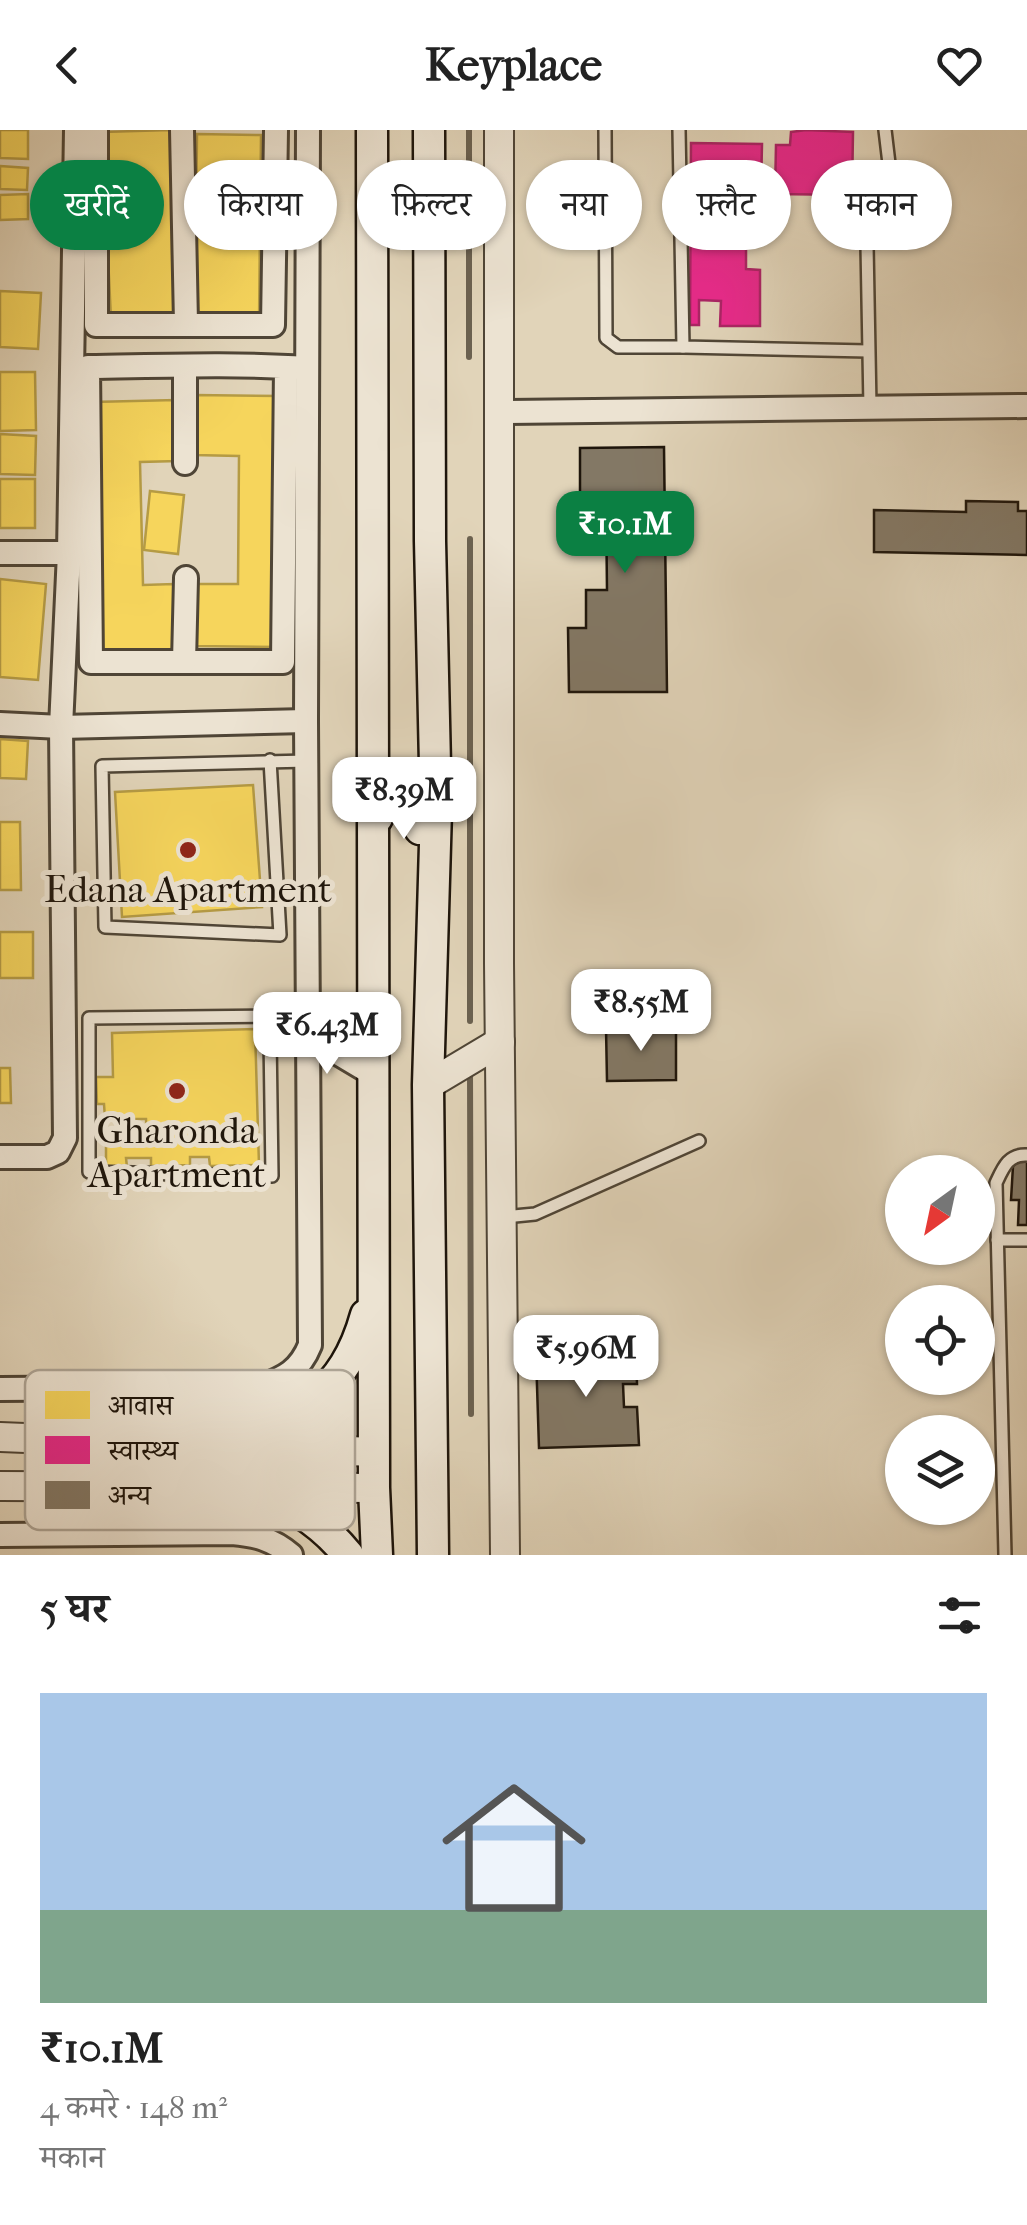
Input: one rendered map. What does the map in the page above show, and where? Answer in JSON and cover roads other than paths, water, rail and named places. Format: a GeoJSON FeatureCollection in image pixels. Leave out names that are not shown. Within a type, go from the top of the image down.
{"type":"FeatureCollection","features":[{"type":"Feature","properties":{"kind":"main road"},"geometry":{"type":"LineString","coordinates":[[372,130],[371,1073],[377,1555]]}},
{"type":"Feature","properties":{"kind":"main road"},"geometry":{"type":"LineString","coordinates":[[429,130],[434,868],[428,1085],[433,1555]]}},
{"type":"Feature","properties":{"kind":"main road"},"geometry":{"type":"LineString","coordinates":[[374,825],[390,785],[408,783],[417,794],[422,850],[434,868]]}},
{"type":"Feature","properties":{"kind":"main road"},"geometry":{"type":"LineString","coordinates":[[343,1370],[360,1338],[372,1291]]}},
{"type":"Feature","properties":{"kind":"main road"},"geometry":{"type":"LineString","coordinates":[[325,1530],[348,1555]]}},
{"type":"Feature","properties":{"kind":"street"},"geometry":{"type":"LineString","coordinates":[[0,1157],[46,1157],[58,1152],[65,1138],[61,727],[69,554],[76,130]]}},
{"type":"Feature","properties":{"kind":"street"},"geometry":{"type":"LineString","coordinates":[[96,130],[96,325],[273,325],[276,130]]}},
{"type":"Feature","properties":{"kind":"street"},"geometry":{"type":"LineString","coordinates":[[182,130],[186,324]]}},
{"type":"Feature","properties":{"kind":"street"},"geometry":{"type":"LineString","coordinates":[[283,662],[308,130]]}},
{"type":"Feature","properties":{"kind":"street"},"geometry":{"type":"LineString","coordinates":[[499,130],[505,1555]]}},
{"type":"Feature","properties":{"kind":"street"},"geometry":{"type":"LineString","coordinates":[[184,366],[185,463]]}},
{"type":"Feature","properties":{"kind":"street"},"geometry":{"type":"LineString","coordinates":[[296,368],[88,368],[91,662],[308,664]]}},
{"type":"Feature","properties":{"kind":"street"},"geometry":{"type":"LineString","coordinates":[[294,1370],[302,1363],[310,1344],[308,664],[296,368]]}},
{"type":"Feature","properties":{"kind":"street"},"geometry":{"type":"LineString","coordinates":[[501,412],[1027,406]]}},
{"type":"Feature","properties":{"kind":"street"},"geometry":{"type":"LineString","coordinates":[[0,553],[69,554]]}},
{"type":"Feature","properties":{"kind":"street"},"geometry":{"type":"LineString","coordinates":[[184,662],[186,578]]}},
{"type":"Feature","properties":{"kind":"street"},"geometry":{"type":"LineString","coordinates":[[0,724],[61,727],[306,721]]}},
{"type":"Feature","properties":{"kind":"street"},"geometry":{"type":"LineString","coordinates":[[309,1036],[371,1073]]}},
{"type":"Feature","properties":{"kind":"street"},"geometry":{"type":"LineString","coordinates":[[428,1085],[500,1042]]}},
{"type":"Feature","properties":{"kind":"street"},"geometry":{"type":"LineString","coordinates":[[0,1389],[25,1389]]}},
{"type":"Feature","properties":{"kind":"street"},"geometry":{"type":"LineString","coordinates":[[0,1437],[25,1438]]}},
{"type":"Feature","properties":{"kind":"street"},"geometry":{"type":"LineString","coordinates":[[355,1451],[374,1452]]}},
{"type":"Feature","properties":{"kind":"street"},"geometry":{"type":"LineString","coordinates":[[355,1488],[374,1488]]}},
{"type":"Feature","properties":{"kind":"street"},"geometry":{"type":"LineString","coordinates":[[0,1535],[232,1533],[258,1535],[291,1555]]}},
{"type":"Feature","properties":{"kind":"lane"},"geometry":{"type":"LineString","coordinates":[[605,130],[606,338],[618,347],[868,352]]}},
{"type":"Feature","properties":{"kind":"lane"},"geometry":{"type":"LineString","coordinates":[[679,130],[683,347]]}},
{"type":"Feature","properties":{"kind":"lane"},"geometry":{"type":"LineString","coordinates":[[870,407],[867,245],[873,217],[888,204],[886,130]]}},
{"type":"Feature","properties":{"kind":"lane"},"geometry":{"type":"LineString","coordinates":[[270,760],[280,935],[105,927],[102,766],[270,760],[308,761]]}},
{"type":"Feature","properties":{"kind":"lane"},"geometry":{"type":"LineString","coordinates":[[269,1016],[270,1036],[272,1176],[89,1172],[90,1018],[269,1016]]}},
{"type":"Feature","properties":{"kind":"lane"},"geometry":{"type":"LineString","coordinates":[[270,1036],[309,1036]]}},
{"type":"Feature","properties":{"kind":"lane"},"geometry":{"type":"LineString","coordinates":[[502,1217],[534,1214],[699,1140]]}},
{"type":"Feature","properties":{"kind":"lane"},"geometry":{"type":"LineString","coordinates":[[1005,1555],[996,1183],[1004,1164],[1018,1155],[1027,1155]]}},
{"type":"Feature","properties":{"kind":"lane"},"geometry":{"type":"LineString","coordinates":[[998,1240],[1027,1240]]}},
{"type":"Feature","properties":{"kind":"waterway"},"geometry":{"type":"LineString","coordinates":[[469,130],[469,357]]}},
{"type":"Feature","properties":{"kind":"waterway"},"geometry":{"type":"LineString","coordinates":[[470,539],[470,1021]]}},
{"type":"Feature","properties":{"kind":"waterway"},"geometry":{"type":"LineString","coordinates":[[470,1070],[471,1414]]}},
{"type":"Feature","properties":{"kind":"place","name":"Edana Apartment"},"geometry":{"type":"Point","coordinates":[188,850]}},
{"type":"Feature","properties":{"kind":"place","name":"Gharonda Apartment"},"geometry":{"type":"Point","coordinates":[177,1091]}}]}
